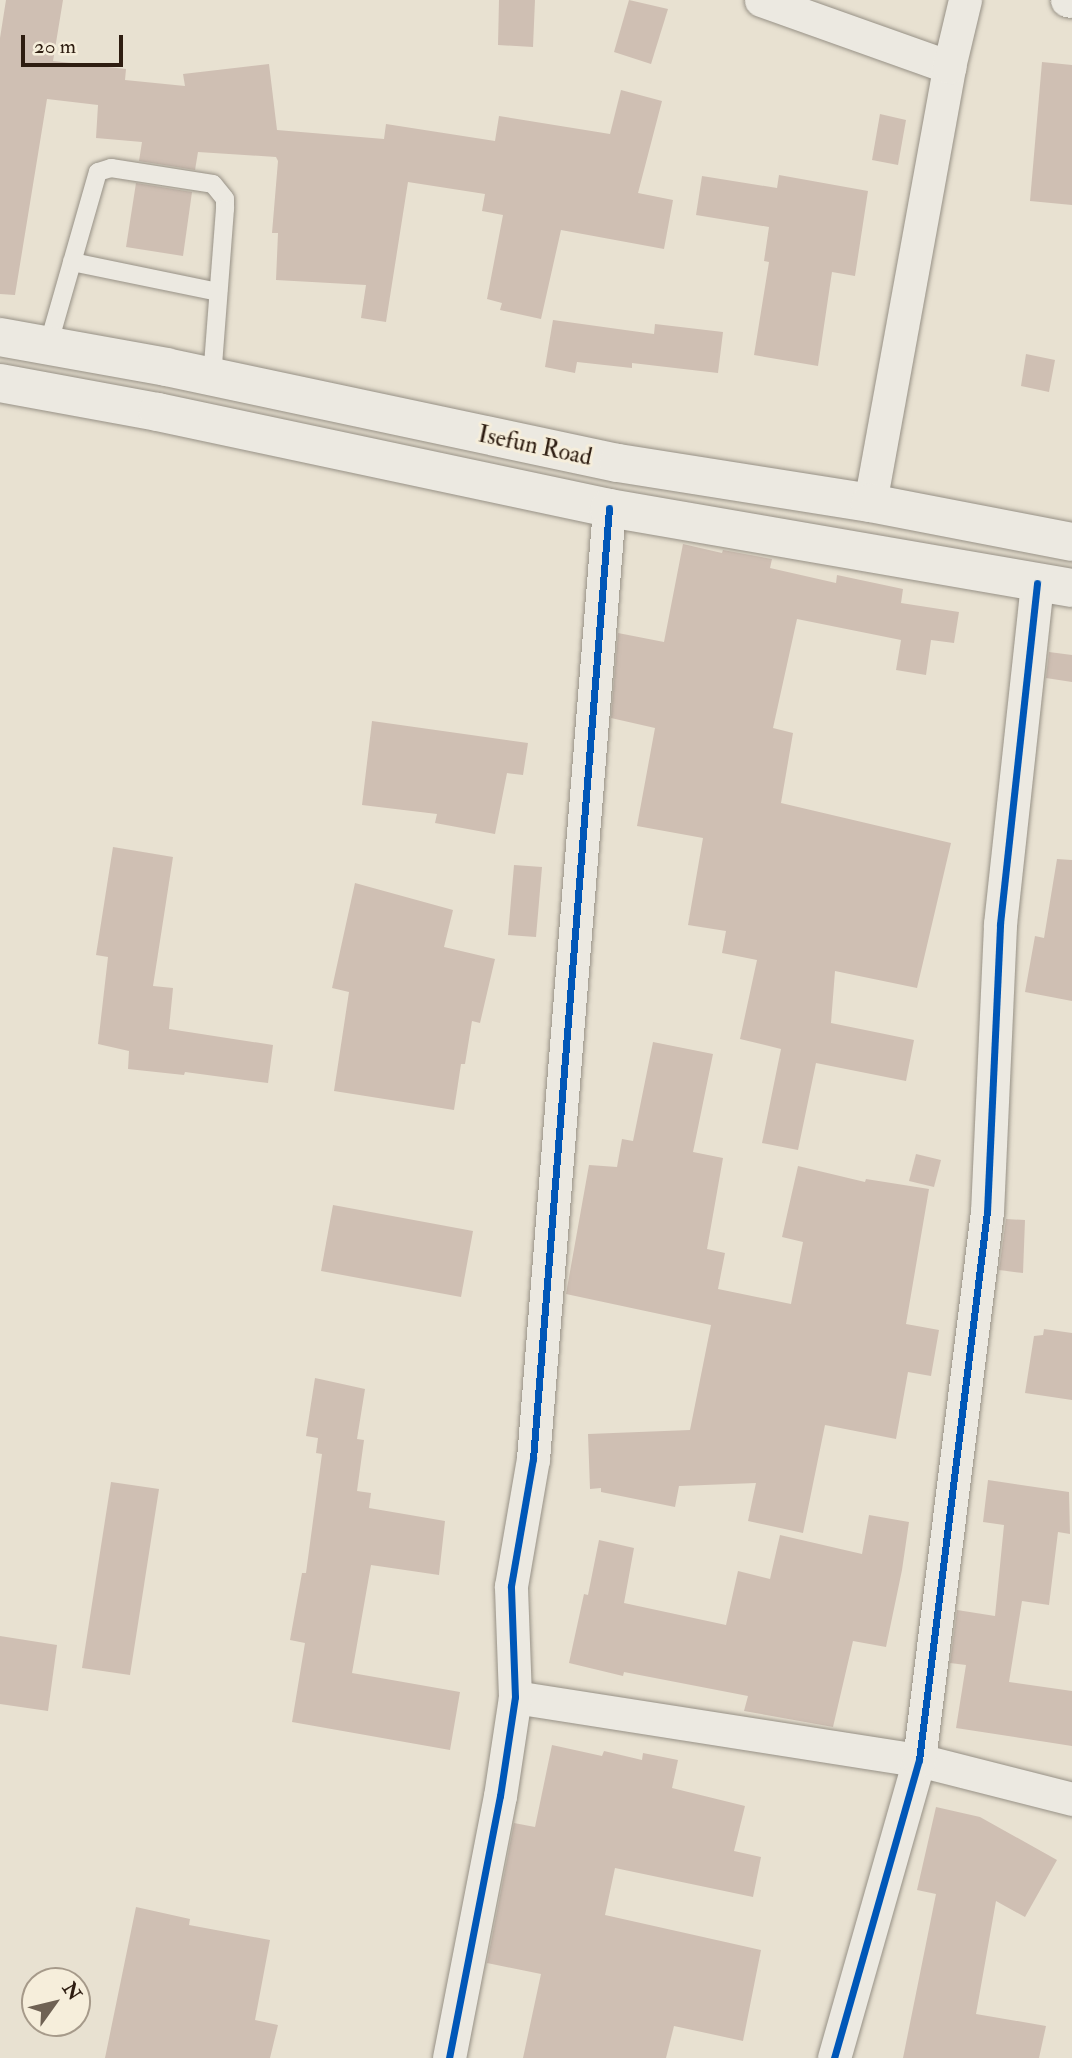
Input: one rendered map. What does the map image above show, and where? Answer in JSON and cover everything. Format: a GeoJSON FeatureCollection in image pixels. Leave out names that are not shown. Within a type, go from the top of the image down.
{"type":"FeatureCollection","features":[{"type":"Feature","properties":{"kind":"street"},"geometry":{"type":"LineString","coordinates":[[761,0],[949,67]]}},
{"type":"Feature","properties":{"kind":"street"},"geometry":{"type":"LineString","coordinates":[[870,503],[949,67],[965,0]]}},
{"type":"Feature","properties":{"kind":"street"},"geometry":{"type":"LineString","coordinates":[[1067,0],[1072,1]]}},
{"type":"Feature","properties":{"kind":"street","name":"Isefun Road"},"geometry":{"type":"LineString","coordinates":[[0,337],[212,377],[618,463],[870,503],[1072,541]]}},
{"type":"Feature","properties":{"kind":"street","name":"Isefun Road"},"geometry":{"type":"LineString","coordinates":[[0,383],[158,412],[609,508],[1055,585]]}},
{"type":"Feature","properties":{"kind":"street"},"geometry":{"type":"LineString","coordinates":[[449,2058],[515,1697],[511,1586],[533,1459],[609,508]]}},
{"type":"Feature","properties":{"kind":"street"},"geometry":{"type":"LineString","coordinates":[[834,2058],[919,1760],[987,1212],[1000,924],[1055,585]]}},
{"type":"Feature","properties":{"kind":"street"},"geometry":{"type":"LineString","coordinates":[[515,1697],[919,1760],[1072,1799]]}},
{"type":"Feature","properties":{"kind":"lane"},"geometry":{"type":"LineString","coordinates":[[48,346],[98,172],[104,169],[213,184],[225,199],[212,377]]}},
{"type":"Feature","properties":{"kind":"lane"},"geometry":{"type":"LineString","coordinates":[[72,262],[218,292]]}},
{"type":"Feature","properties":{"kind":"building"},"geometry":{"type":"Polygon","coordinates":[[[6,0],[63,0],[53,61],[126,69],[125,80],[185,86],[183,74],[269,64],[277,130],[384,139],[386,124],[495,141],[499,116],[610,134],[621,90],[662,101],[638,193],[673,200],[664,249],[561,230],[541,319],[500,310],[502,303],[487,299],[503,215],[482,211],[485,194],[408,182],[386,322],[361,318],[366,285],[276,280],[278,233],[272,233],[278,161],[276,157],[198,152],[195,170],[139,161],[142,142],[96,138],[98,105],[47,99],[15,295],[0,294],[0,38],[6,0]]]}},
{"type":"Feature","properties":{"kind":"building"},"geometry":{"type":"Polygon","coordinates":[[[499,0],[535,0],[533,47],[498,45],[499,0]]]}},
{"type":"Feature","properties":{"kind":"building"},"geometry":{"type":"Polygon","coordinates":[[[629,0],[668,9],[651,64],[614,52],[629,0]]]}},
{"type":"Feature","properties":{"kind":"building"},"geometry":{"type":"Polygon","coordinates":[[[1042,62],[1072,65],[1072,205],[1030,201],[1042,62]]]}},
{"type":"Feature","properties":{"kind":"building"},"geometry":{"type":"Polygon","coordinates":[[[880,114],[906,120],[898,165],[872,160],[880,114]]]}},
{"type":"Feature","properties":{"kind":"building"},"geometry":{"type":"Polygon","coordinates":[[[779,175],[868,191],[855,276],[832,272],[818,366],[754,355],[769,262],[764,261],[769,227],[696,215],[702,176],[777,188],[779,175]]]}},
{"type":"Feature","properties":{"kind":"building"},"geometry":{"type":"Polygon","coordinates":[[[136,183],[192,192],[183,256],[126,247],[136,183]]]}},
{"type":"Feature","properties":{"kind":"building"},"geometry":{"type":"Polygon","coordinates":[[[553,320],[654,334],[655,324],[723,332],[718,373],[632,363],[632,368],[577,362],[575,373],[545,367],[553,320]]]}},
{"type":"Feature","properties":{"kind":"building"},"geometry":{"type":"Polygon","coordinates":[[[1026,354],[1055,360],[1049,392],[1021,386],[1026,354]]]}},
{"type":"Feature","properties":{"kind":"building"},"geometry":{"type":"Polygon","coordinates":[[[683,544],[722,553],[723,550],[772,559],[770,568],[836,583],[837,575],[903,589],[901,603],[959,612],[954,643],[931,640],[926,675],[896,670],[901,640],[797,619],[773,728],[793,733],[781,803],[951,843],[917,988],[835,971],[831,1023],[914,1040],[906,1081],[816,1063],[798,1150],[762,1143],[781,1049],[740,1039],[757,960],[722,953],[726,931],[688,925],[703,838],[637,826],[655,728],[611,718],[618,633],[664,642],[683,544]]]}},
{"type":"Feature","properties":{"kind":"building"},"geometry":{"type":"Polygon","coordinates":[[[1049,652],[1072,655],[1072,682],[1046,678],[1049,652]]]}},
{"type":"Feature","properties":{"kind":"building"},"geometry":{"type":"Polygon","coordinates":[[[372,721],[528,743],[523,775],[507,773],[495,834],[435,823],[437,814],[362,805],[372,721]]]}},
{"type":"Feature","properties":{"kind":"building"},"geometry":{"type":"Polygon","coordinates":[[[113,847],[173,857],[153,986],[173,988],[169,1029],[273,1045],[268,1083],[185,1072],[184,1075],[128,1069],[129,1051],[98,1044],[108,957],[96,955],[113,847]]]}},
{"type":"Feature","properties":{"kind":"building"},"geometry":{"type":"Polygon","coordinates":[[[1057,859],[1072,860],[1072,1001],[1025,992],[1035,936],[1044,938],[1057,859]]]}},
{"type":"Feature","properties":{"kind":"building"},"geometry":{"type":"Polygon","coordinates":[[[514,865],[542,867],[536,937],[508,935],[514,865]]]}},
{"type":"Feature","properties":{"kind":"building"},"geometry":{"type":"Polygon","coordinates":[[[355,883],[453,910],[444,947],[495,959],[480,1023],[472,1021],[465,1064],[461,1064],[454,1110],[334,1091],[349,992],[332,988],[355,883]]]}},
{"type":"Feature","properties":{"kind":"building"},"geometry":{"type":"Polygon","coordinates":[[[653,1042],[713,1054],[693,1152],[723,1158],[707,1249],[725,1253],[718,1289],[791,1304],[803,1242],[782,1237],[798,1166],[865,1182],[866,1179],[929,1189],[906,1324],[939,1330],[931,1376],[908,1372],[896,1439],[825,1425],[803,1533],[748,1521],[756,1483],[679,1486],[675,1507],[601,1492],[601,1488],[590,1489],[588,1434],[690,1430],[711,1325],[566,1294],[589,1165],[617,1167],[622,1139],[633,1141],[653,1042]]]}},
{"type":"Feature","properties":{"kind":"building"},"geometry":{"type":"Polygon","coordinates":[[[916,1154],[941,1160],[934,1187],[909,1181],[916,1154]]]}},
{"type":"Feature","properties":{"kind":"building"},"geometry":{"type":"Polygon","coordinates":[[[333,1205],[473,1231],[461,1297],[321,1271],[333,1205]]]}},
{"type":"Feature","properties":{"kind":"building"},"geometry":{"type":"Polygon","coordinates":[[[1006,1219],[1025,1220],[1023,1273],[999,1270],[1006,1219]]]}},
{"type":"Feature","properties":{"kind":"building"},"geometry":{"type":"Polygon","coordinates":[[[1044,1329],[1072,1333],[1072,1400],[1025,1393],[1034,1336],[1043,1335],[1044,1329]]]}},
{"type":"Feature","properties":{"kind":"building"},"geometry":{"type":"Polygon","coordinates":[[[315,1378],[365,1389],[357,1439],[364,1440],[357,1491],[371,1493],[369,1508],[445,1521],[439,1575],[371,1565],[352,1673],[460,1692],[450,1750],[292,1722],[305,1643],[290,1640],[302,1573],[306,1573],[322,1454],[316,1453],[318,1438],[306,1436],[315,1378]]]}},
{"type":"Feature","properties":{"kind":"building"},"geometry":{"type":"Polygon","coordinates":[[[988,1480],[1069,1492],[1070,1534],[1058,1532],[1049,1605],[1022,1601],[1009,1682],[1072,1691],[1072,1746],[956,1728],[966,1665],[950,1663],[957,1610],[995,1616],[1004,1525],[983,1522],[988,1480]]]}},
{"type":"Feature","properties":{"kind":"building"},"geometry":{"type":"Polygon","coordinates":[[[111,1482],[159,1489],[130,1675],[82,1668],[111,1482]]]}},
{"type":"Feature","properties":{"kind":"building"},"geometry":{"type":"Polygon","coordinates":[[[869,1515],[909,1522],[902,1570],[886,1647],[853,1641],[833,1727],[744,1711],[748,1696],[624,1672],[623,1676],[569,1663],[584,1594],[588,1595],[599,1540],[634,1548],[624,1603],[726,1625],[738,1571],[770,1579],[780,1535],[862,1554],[869,1515]]]}},
{"type":"Feature","properties":{"kind":"building"},"geometry":{"type":"Polygon","coordinates":[[[0,1636],[57,1645],[48,1711],[0,1704],[0,1636]]]}},
{"type":"Feature","properties":{"kind":"building"},"geometry":{"type":"Polygon","coordinates":[[[552,1745],[602,1756],[604,1751],[642,1760],[643,1753],[678,1760],[672,1788],[745,1806],[734,1851],[761,1857],[753,1897],[615,1868],[605,1915],[761,1950],[743,2041],[674,2026],[666,2058],[523,2058],[541,1974],[487,1963],[514,1823],[535,1827],[552,1745]]]}},
{"type":"Feature","properties":{"kind":"building"},"geometry":{"type":"Polygon","coordinates":[[[936,1807],[980,1817],[1057,1860],[1025,1917],[996,1901],[976,2014],[1046,2026],[1039,2058],[903,2058],[936,1894],[917,1890],[936,1807]]]}},
{"type":"Feature","properties":{"kind":"building"},"geometry":{"type":"Polygon","coordinates":[[[136,1907],[190,1919],[189,1925],[270,1940],[255,2020],[278,2025],[270,2058],[105,2058],[136,1907]]]}},
{"type":"Feature","properties":{"kind":"cycle path"},"geometry":{"type":"LineString","coordinates":[[449,2058],[500,1796],[515,1697],[511,1586],[533,1459],[609,508]]}},
{"type":"Feature","properties":{"kind":"cycle path"},"geometry":{"type":"LineString","coordinates":[[834,2058],[919,1760],[987,1212],[1000,924],[1037,583]]}}]}
